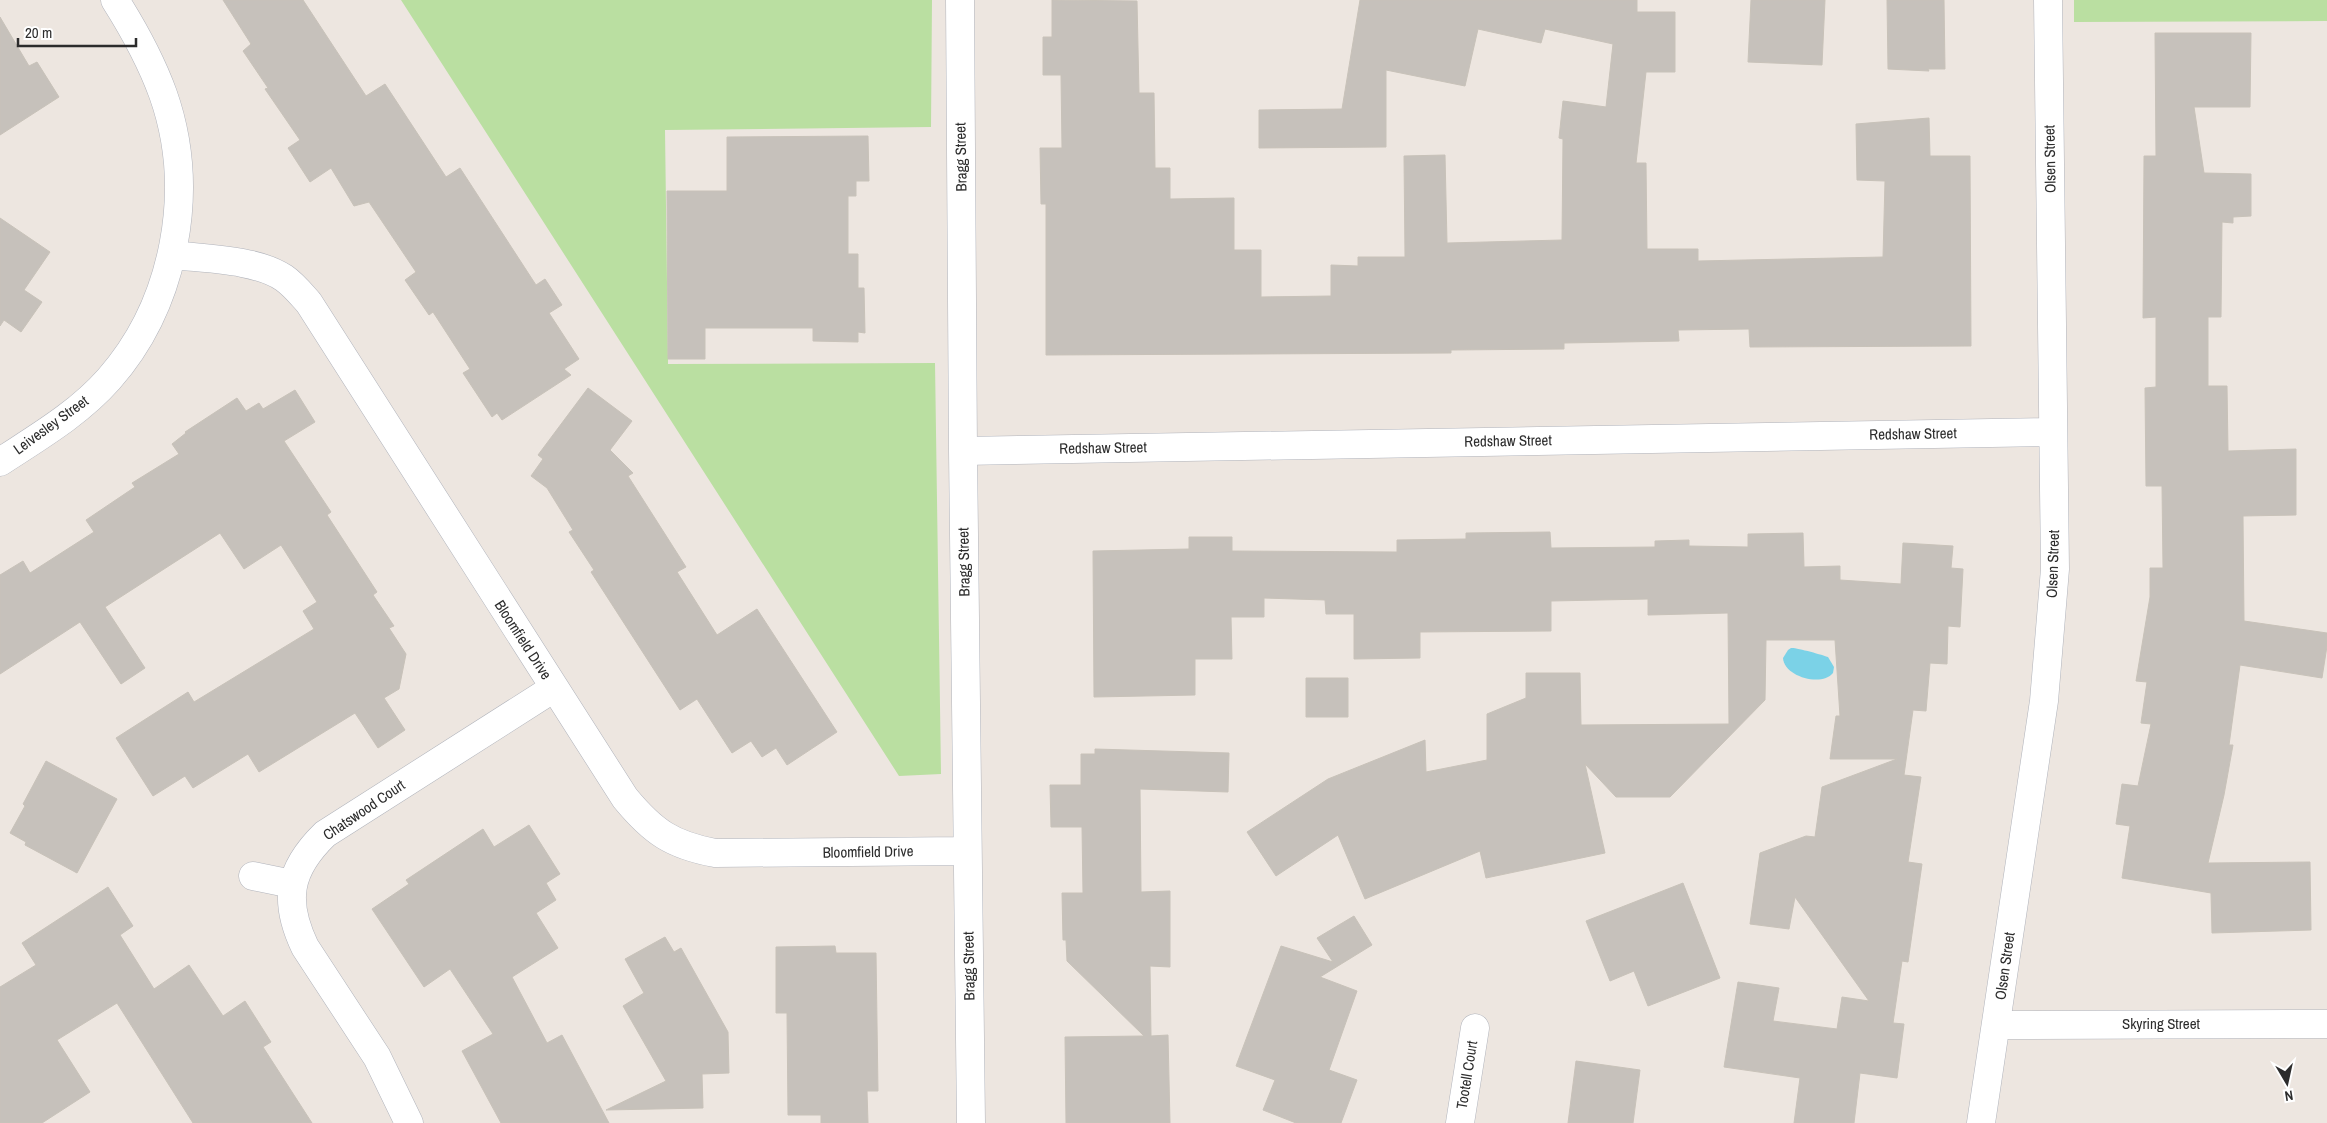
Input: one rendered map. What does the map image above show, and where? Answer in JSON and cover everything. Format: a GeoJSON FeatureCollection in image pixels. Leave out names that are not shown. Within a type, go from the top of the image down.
{"type":"FeatureCollection","features":[{"type":"Feature","properties":{"kind":"street","name":"Leivesley Street"},"geometry":{"type":"LineString","coordinates":[[0,462],[75,412],[108,380],[135,347],[156,305],[173,255],[178,217],[178,175],[174,133],[163,96],[146,53],[115,0]]}},
{"type":"Feature","properties":{"kind":"street","name":"Bragg Street"},"geometry":{"type":"LineString","coordinates":[[960,0],[971,1123]]}},
{"type":"Feature","properties":{"kind":"street","name":"Olsen Street"},"geometry":{"type":"LineString","coordinates":[[1981,1123],[2044,701],[2054,569],[2048,0]]}},
{"type":"Feature","properties":{"kind":"street","name":"Bloomfield Drive"},"geometry":{"type":"LineString","coordinates":[[173,255],[236,262],[267,271],[283,278],[309,303],[625,798],[644,822],[665,837],[691,848],[715,853],[967,851]]}},
{"type":"Feature","properties":{"kind":"street","name":"Redshaw Street"},"geometry":{"type":"LineString","coordinates":[[963,451],[2053,432]]}},
{"type":"Feature","properties":{"kind":"street","name":"Chatswood Court"},"geometry":{"type":"LineString","coordinates":[[409,1123],[377,1057],[305,947],[296,929],[291,905],[292,884],[298,866],[309,849],[325,834],[554,688]]}},
{"type":"Feature","properties":{"kind":"street"},"geometry":{"type":"LineString","coordinates":[[253,876],[292,884]]}},
{"type":"Feature","properties":{"kind":"street","name":"Skyring Street"},"geometry":{"type":"LineString","coordinates":[[1996,1025],[2327,1024]]}},
{"type":"Feature","properties":{"kind":"street","name":"Tootell Court"},"geometry":{"type":"LineString","coordinates":[[1460,1123],[1474,1028]]}},
{"type":"Feature","properties":{"kind":"green space"},"geometry":{"type":"Polygon","coordinates":[[[401,0],[932,0],[931,127],[665,130],[668,364],[935,363],[941,774],[899,776],[401,0]]]}},
{"type":"Feature","properties":{"kind":"green space"},"geometry":{"type":"Polygon","coordinates":[[[2074,0],[2327,0],[2327,21],[2074,22],[2074,0]]]}},
{"type":"Feature","properties":{"kind":"water"},"geometry":{"type":"Polygon","coordinates":[[[1791,648],[1828,657],[1834,667],[1833,673],[1821,679],[1804,678],[1796,675],[1785,665],[1783,658],[1791,648]]]}},
{"type":"Feature","properties":{"kind":"building"},"geometry":{"type":"Polygon","coordinates":[[[223,0],[303,0],[366,96],[385,84],[446,177],[460,168],[536,285],[545,279],[562,305],[549,313],[579,359],[564,369],[571,375],[502,420],[497,413],[492,417],[463,373],[470,369],[433,312],[429,315],[405,280],[416,272],[369,202],[354,206],[331,168],[310,182],[288,148],[300,140],[265,89],[268,88],[243,51],[251,44],[223,0]]]}},
{"type":"Feature","properties":{"kind":"building"},"geometry":{"type":"Polygon","coordinates":[[[1052,0],[1137,1],[1139,93],[1154,93],[1155,168],[1170,168],[1170,199],[1234,198],[1234,250],[1261,250],[1261,297],[1331,296],[1331,265],[1358,266],[1358,257],[1405,257],[1404,156],[1445,155],[1447,243],[1562,240],[1563,139],[1559,138],[1563,101],[1606,107],[1613,44],[1545,29],[1541,43],[1478,29],[1465,86],[1386,70],[1386,147],[1259,148],[1259,110],[1342,109],[1360,0],[1637,0],[1637,12],[1675,12],[1675,72],[1646,72],[1636,163],[1646,163],[1647,249],[1698,249],[1698,261],[1883,257],[1885,181],[1857,180],[1856,124],[1929,118],[1930,156],[1970,156],[1971,346],[1750,347],[1749,329],[1678,330],[1679,341],[1564,343],[1564,349],[1451,350],[1451,353],[1046,355],[1046,204],[1041,204],[1040,148],[1062,148],[1061,75],[1043,75],[1043,37],[1052,37],[1052,0]]]}},
{"type":"Feature","properties":{"kind":"building"},"geometry":{"type":"Polygon","coordinates":[[[1751,0],[1825,0],[1822,65],[1748,62],[1751,0]]]}},
{"type":"Feature","properties":{"kind":"building"},"geometry":{"type":"Polygon","coordinates":[[[1887,0],[1944,0],[1945,69],[1928,69],[1929,71],[1888,69],[1887,0]]]}},
{"type":"Feature","properties":{"kind":"building"},"geometry":{"type":"Polygon","coordinates":[[[0,17],[29,66],[37,62],[59,97],[0,135],[0,17]]]}},
{"type":"Feature","properties":{"kind":"building"},"geometry":{"type":"Polygon","coordinates":[[[2155,33],[2251,33],[2250,107],[2194,107],[2204,173],[2251,174],[2251,216],[2233,217],[2233,223],[2222,222],[2221,317],[2208,317],[2208,386],[2227,386],[2228,451],[2296,449],[2296,515],[2243,516],[2244,621],[2327,633],[2327,646],[2322,678],[2240,665],[2229,745],[2233,745],[2224,795],[2208,863],[2310,862],[2311,930],[2212,933],[2211,893],[2122,878],[2130,826],[2116,824],[2122,784],[2138,786],[2151,724],[2141,723],[2147,682],[2136,681],[2150,597],[2150,568],[2163,568],[2162,486],[2146,486],[2145,388],[2156,387],[2156,317],[2143,318],[2144,156],[2156,156],[2155,33]]]}},
{"type":"Feature","properties":{"kind":"building"},"geometry":{"type":"Polygon","coordinates":[[[868,136],[869,181],[856,181],[856,196],[848,196],[848,254],[858,254],[858,288],[864,288],[865,333],[858,332],[858,342],[813,341],[813,328],[705,328],[705,359],[668,359],[667,191],[727,191],[727,137],[868,136]]]}},
{"type":"Feature","properties":{"kind":"building"},"geometry":{"type":"Polygon","coordinates":[[[0,218],[50,252],[24,290],[42,302],[21,332],[4,320],[0,326],[0,218]]]}},
{"type":"Feature","properties":{"kind":"building"},"geometry":{"type":"Polygon","coordinates":[[[588,388],[632,421],[610,450],[633,473],[628,476],[686,567],[677,572],[717,635],[757,609],[837,732],[787,765],[776,748],[762,757],[751,741],[732,753],[697,699],[680,710],[591,572],[594,570],[569,532],[573,530],[547,488],[531,476],[543,459],[538,455],[588,388]]]}},
{"type":"Feature","properties":{"kind":"building"},"geometry":{"type":"Polygon","coordinates":[[[295,390],[315,422],[284,441],[331,512],[327,515],[377,592],[373,595],[394,626],[389,628],[406,654],[399,689],[384,698],[405,730],[378,748],[355,713],[259,772],[248,754],[193,788],[185,776],[153,796],[116,738],[188,692],[194,702],[314,629],[303,611],[317,602],[281,545],[244,569],[220,533],[105,607],[145,668],[121,684],[80,622],[0,674],[0,575],[23,561],[30,573],[94,532],[86,520],[135,487],[132,483],[179,454],[172,444],[185,432],[237,398],[246,411],[259,403],[263,409],[295,390]]]}},
{"type":"Feature","properties":{"kind":"building"},"geometry":{"type":"Polygon","coordinates":[[[1550,532],[1551,548],[1655,547],[1655,541],[1689,540],[1689,546],[1748,547],[1748,534],[1803,533],[1804,567],[1840,566],[1840,580],[1901,584],[1903,543],[1953,546],[1951,568],[1963,569],[1960,627],[1948,626],[1947,664],[1930,663],[1926,711],[1913,710],[1904,775],[1921,777],[1908,862],[1922,864],[1908,962],[1902,961],[1893,1023],[1904,1024],[1897,1078],[1860,1073],[1854,1123],[1794,1123],[1800,1078],[1724,1067],[1738,982],[1779,988],[1773,1021],[1837,1029],[1842,997],[1869,1001],[1795,897],[1789,929],[1750,924],[1760,853],[1806,836],[1815,837],[1822,787],[1897,759],[1830,759],[1836,716],[1840,716],[1835,640],[1766,640],[1765,700],[1670,797],[1616,797],[1585,764],[1605,853],[1486,878],[1480,851],[1365,899],[1338,835],[1276,876],[1247,832],[1328,779],[1425,740],[1426,772],[1487,760],[1487,714],[1526,698],[1526,673],[1580,673],[1581,725],[1729,724],[1728,613],[1648,615],[1648,599],[1551,601],[1551,631],[1420,632],[1420,658],[1354,659],[1354,614],[1326,614],[1325,600],[1264,598],[1264,617],[1231,617],[1232,659],[1195,659],[1195,695],[1094,697],[1093,551],[1189,549],[1189,537],[1232,537],[1232,551],[1397,552],[1397,540],[1466,539],[1466,533],[1550,532]]]}},
{"type":"Feature","properties":{"kind":"building"},"geometry":{"type":"Polygon","coordinates":[[[1306,678],[1348,678],[1348,717],[1306,717],[1306,678]]]}},
{"type":"Feature","properties":{"kind":"building"},"geometry":{"type":"Polygon","coordinates":[[[1095,749],[1229,753],[1228,792],[1140,789],[1141,892],[1170,891],[1170,967],[1150,966],[1151,1036],[1168,1035],[1170,1123],[1066,1123],[1065,1037],[1144,1036],[1067,961],[1066,940],[1063,940],[1062,893],[1083,893],[1082,827],[1051,827],[1050,785],[1081,785],[1081,754],[1095,754],[1095,749]]]}},
{"type":"Feature","properties":{"kind":"building"},"geometry":{"type":"Polygon","coordinates":[[[46,761],[117,799],[77,873],[25,845],[26,842],[10,833],[46,761]]]}},
{"type":"Feature","properties":{"kind":"building"},"geometry":{"type":"Polygon","coordinates":[[[529,825],[560,874],[546,883],[556,900],[536,913],[558,948],[512,977],[547,1043],[562,1035],[609,1123],[501,1123],[462,1051],[493,1034],[450,969],[424,987],[372,909],[409,884],[406,880],[483,829],[494,847],[529,825]]]}},
{"type":"Feature","properties":{"kind":"building"},"geometry":{"type":"Polygon","coordinates":[[[1683,883],[1720,978],[1648,1006],[1634,971],[1610,981],[1586,921],[1683,883]]]}},
{"type":"Feature","properties":{"kind":"building"},"geometry":{"type":"Polygon","coordinates":[[[108,887],[133,926],[120,935],[154,989],[189,965],[223,1016],[245,1001],[271,1042],[263,1047],[312,1123],[193,1123],[117,1003],[57,1040],[90,1092],[42,1123],[0,1123],[0,987],[36,965],[22,943],[108,887]]]}},
{"type":"Feature","properties":{"kind":"building"},"geometry":{"type":"Polygon","coordinates":[[[1354,916],[1372,945],[1320,977],[1357,991],[1329,1070],[1357,1080],[1341,1123],[1296,1123],[1263,1110],[1275,1080],[1236,1066],[1281,946],[1333,962],[1317,938],[1354,916]]]}},
{"type":"Feature","properties":{"kind":"building"},"geometry":{"type":"Polygon","coordinates":[[[665,937],[674,952],[681,948],[728,1032],[729,1073],[702,1074],[703,1108],[606,1110],[666,1081],[623,1006],[644,993],[625,959],[665,937]]]}},
{"type":"Feature","properties":{"kind":"building"},"geometry":{"type":"Polygon","coordinates":[[[835,946],[836,953],[876,953],[878,1091],[867,1091],[868,1123],[821,1123],[821,1115],[788,1115],[787,1013],[776,1013],[776,947],[835,946]]]}},
{"type":"Feature","properties":{"kind":"building"},"geometry":{"type":"Polygon","coordinates":[[[1576,1061],[1640,1070],[1633,1123],[1568,1123],[1576,1061]]]}}]}
